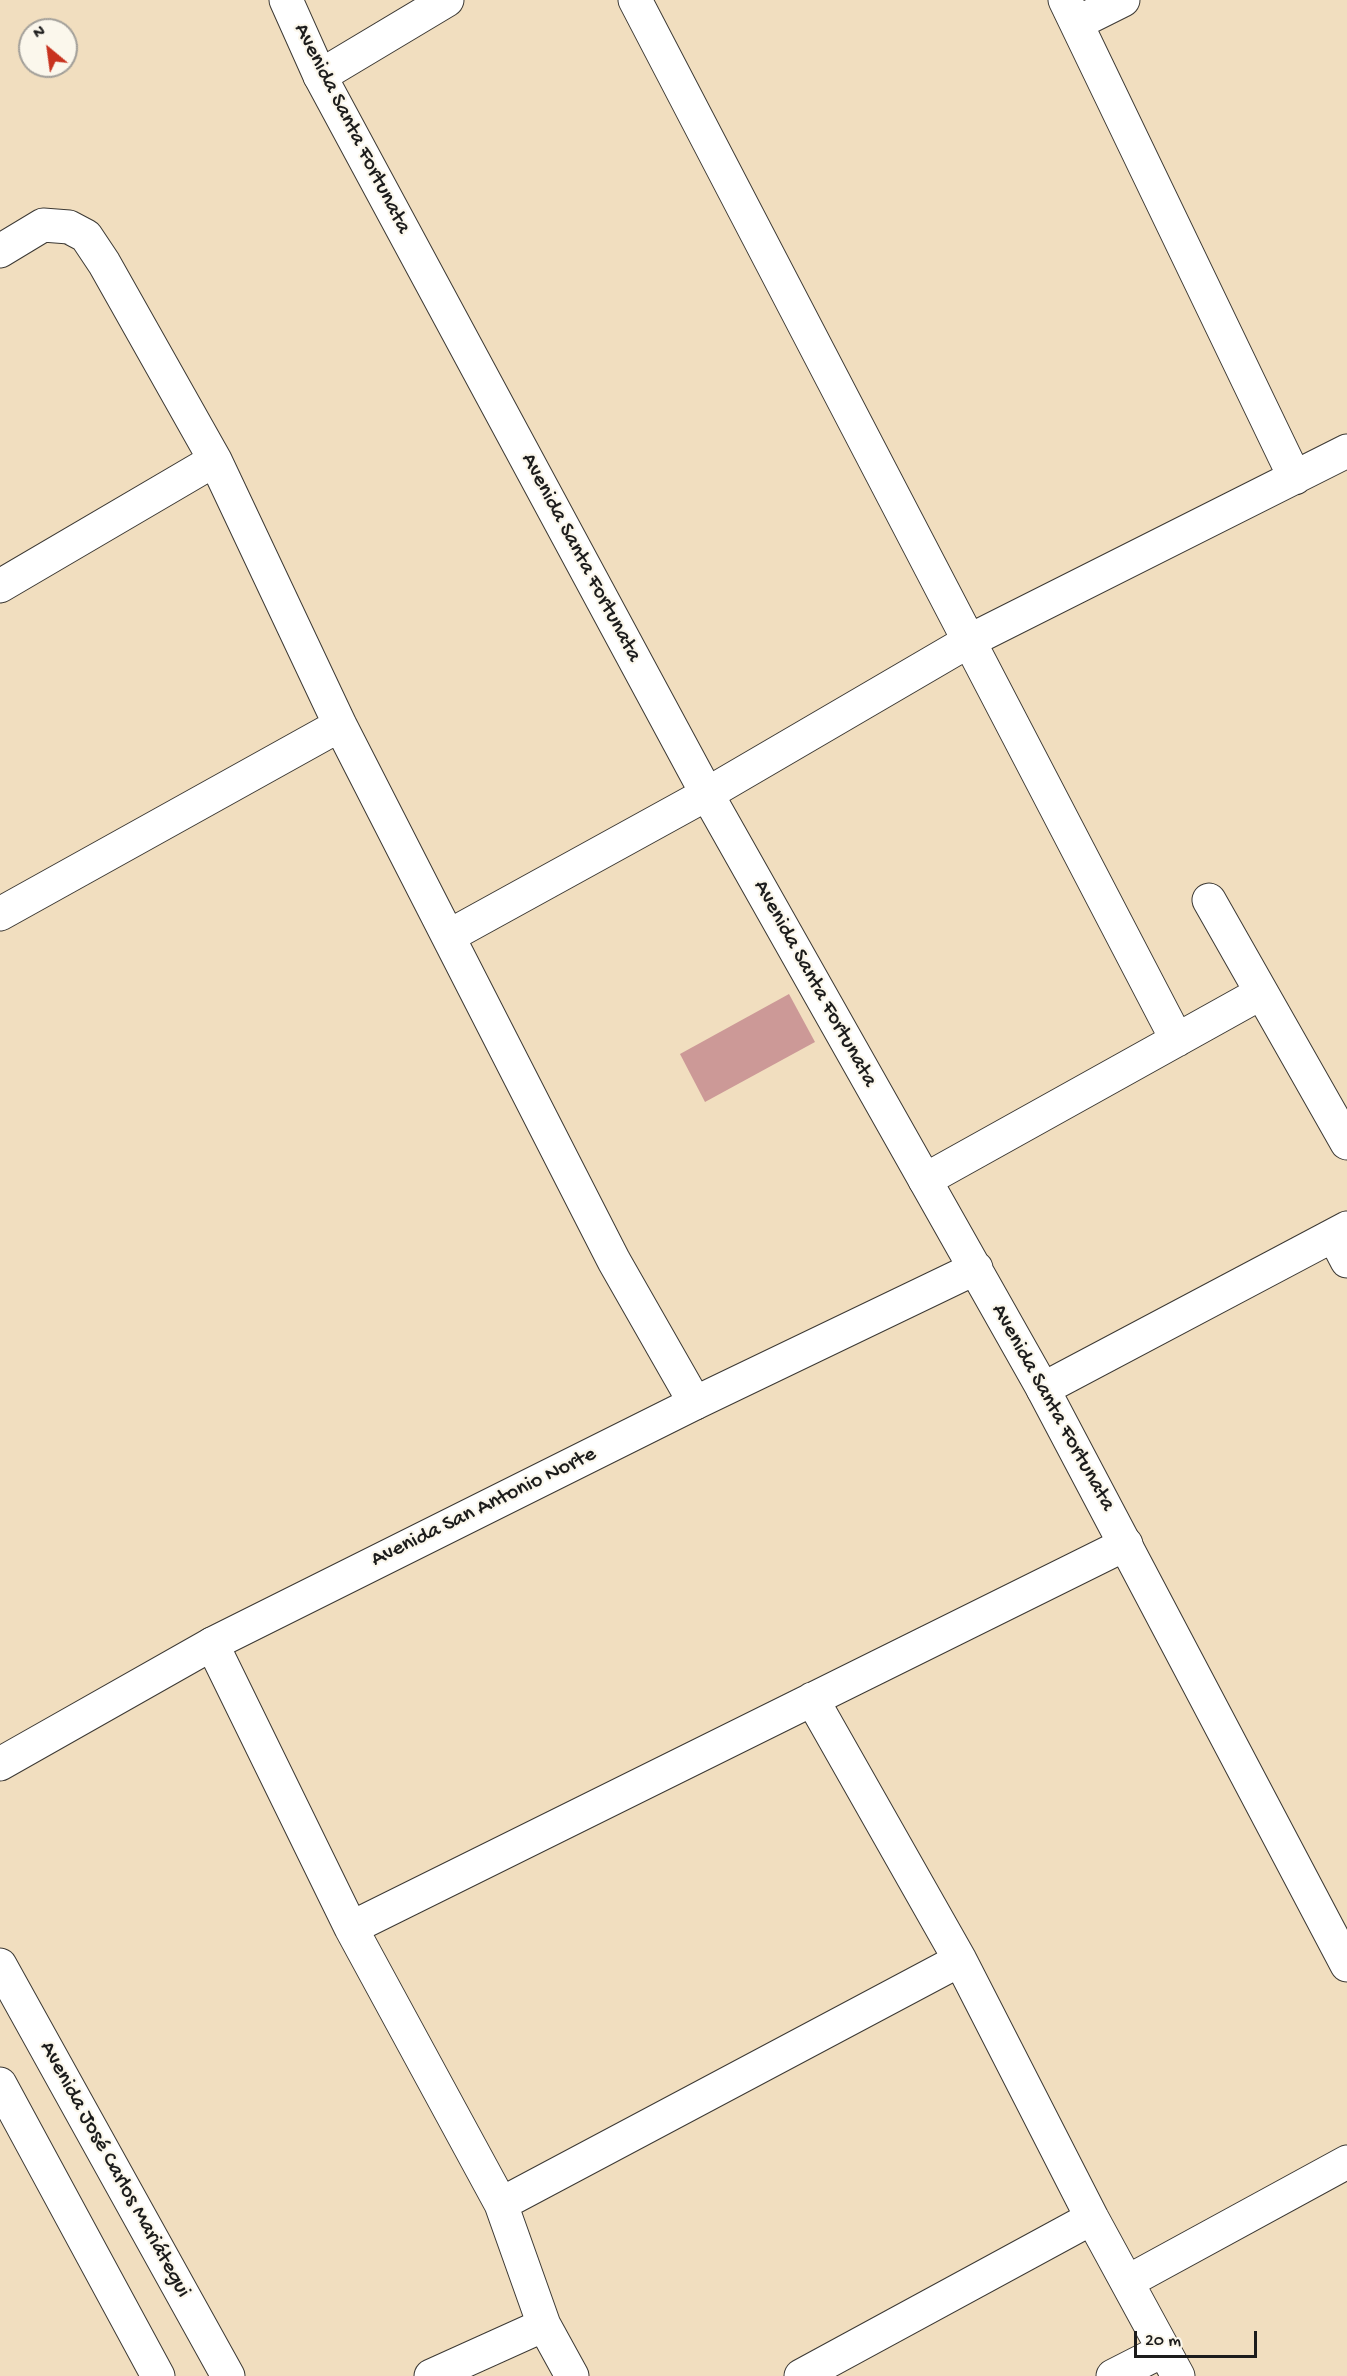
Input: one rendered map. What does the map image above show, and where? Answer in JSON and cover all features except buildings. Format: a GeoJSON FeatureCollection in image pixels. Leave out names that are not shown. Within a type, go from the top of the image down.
{"type":"FeatureCollection","features":[{"type":"Feature","properties":{"kind":"street","name":"Avenida Santa Fortunata"},"geometry":{"type":"LineString","coordinates":[[286,0],[320,76],[707,794],[976,1268],[1126,1544],[1347,1965]]}},
{"type":"Feature","properties":{"kind":"street"},"geometry":{"type":"LineString","coordinates":[[320,76],[447,0]]}},
{"type":"Feature","properties":{"kind":"street"},"geometry":{"type":"LineString","coordinates":[[635,0],[1177,1040]]}},
{"type":"Feature","properties":{"kind":"street"},"geometry":{"type":"LineString","coordinates":[[1123,0],[1071,12],[1295,478]]}},
{"type":"Feature","properties":{"kind":"street"},"geometry":{"type":"LineString","coordinates":[[0,251],[44,225],[69,227],[86,236],[104,263],[216,460],[340,725],[614,1261],[695,1403]]}},
{"type":"Feature","properties":{"kind":"street"},"geometry":{"type":"LineString","coordinates":[[449,936],[707,794],[969,641],[1347,451]]}},
{"type":"Feature","properties":{"kind":"street"},"geometry":{"type":"LineString","coordinates":[[0,586],[216,460]]}},
{"type":"Feature","properties":{"kind":"street"},"geometry":{"type":"LineString","coordinates":[[0,914],[340,725]]}},
{"type":"Feature","properties":{"kind":"street"},"geometry":{"type":"LineString","coordinates":[[1209,900],[1347,1143]]}},
{"type":"Feature","properties":{"kind":"street"},"geometry":{"type":"LineString","coordinates":[[925,1180],[1261,993]]}},
{"type":"Feature","properties":{"kind":"street"},"geometry":{"type":"LineString","coordinates":[[1042,1389],[1343,1242]]}},
{"type":"Feature","properties":{"kind":"street","name":"Avenida San Antonio Norte"},"geometry":{"type":"LineString","coordinates":[[0,1764],[212,1644],[695,1403],[976,1268]]}},
{"type":"Feature","properties":{"kind":"street"},"geometry":{"type":"LineString","coordinates":[[351,1928],[1126,1544]]}},
{"type":"Feature","properties":{"kind":"street"},"geometry":{"type":"LineString","coordinates":[[212,1644],[351,1928],[501,2204],[544,2325],[572,2376]]}},
{"type":"Feature","properties":{"kind":"street"},"geometry":{"type":"LineString","coordinates":[[812,1699],[960,1960],[1092,2218],[1171,2363],[1113,2376]]}},
{"type":"Feature","properties":{"kind":"street"},"geometry":{"type":"LineString","coordinates":[[501,2204],[960,1960]]}},
{"type":"Feature","properties":{"kind":"street","name":"Avenida José Carlos Mariátegui"},"geometry":{"type":"LineString","coordinates":[[0,1965],[228,2376]]}},
{"type":"Feature","properties":{"kind":"street"},"geometry":{"type":"LineString","coordinates":[[0,2085],[158,2376]]}},
{"type":"Feature","properties":{"kind":"street"},"geometry":{"type":"LineString","coordinates":[[1127,2282],[1347,2162]]}},
{"type":"Feature","properties":{"kind":"street"},"geometry":{"type":"LineString","coordinates":[[801,2376],[1092,2218]]}},
{"type":"Feature","properties":{"kind":"street"},"geometry":{"type":"LineString","coordinates":[[431,2376],[544,2325]]}}]}
